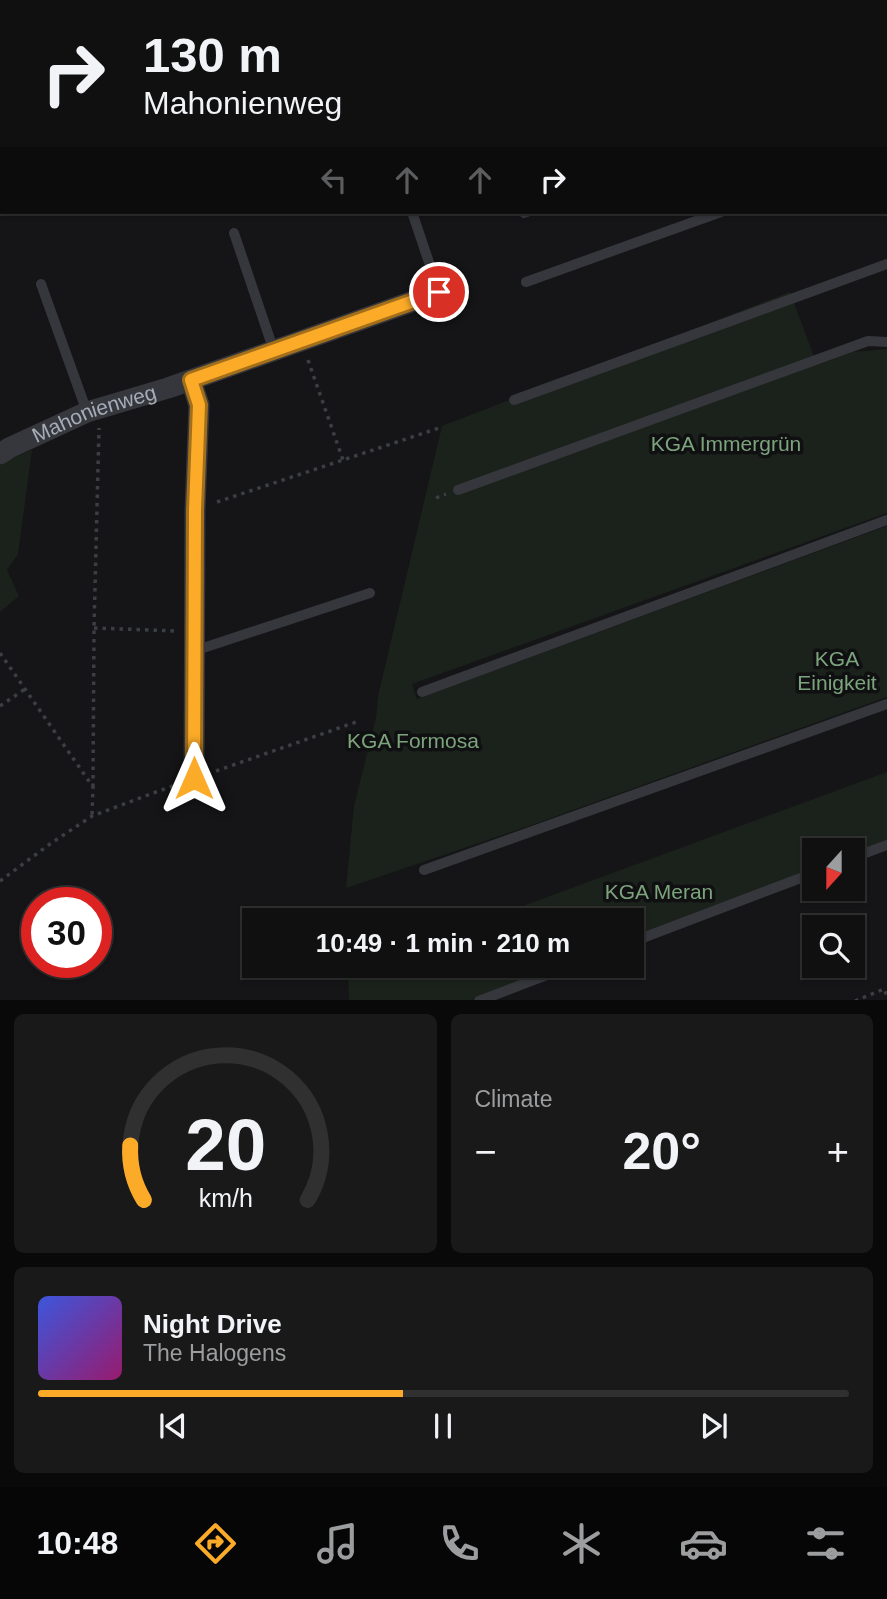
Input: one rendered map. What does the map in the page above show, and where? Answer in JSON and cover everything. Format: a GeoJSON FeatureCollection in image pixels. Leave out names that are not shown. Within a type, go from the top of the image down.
{"type":"FeatureCollection","features":[{"type":"Feature","properties":{"kind":"street","name":"Mahonienweg"},"geometry":{"type":"LineString","coordinates":[[0,454],[93,411],[191,380],[439,292]]}},
{"type":"Feature","properties":{"kind":"street"},"geometry":{"type":"LineString","coordinates":[[191,380],[199,405],[195,510],[194,778]]}},
{"type":"Feature","properties":{"kind":"lane"},"geometry":{"type":"LineString","coordinates":[[413,214],[439,292]]}},
{"type":"Feature","properties":{"kind":"lane"},"geometry":{"type":"LineString","coordinates":[[526,282],[715,214]]}},
{"type":"Feature","properties":{"kind":"lane"},"geometry":{"type":"LineString","coordinates":[[234,233],[274,351]]}},
{"type":"Feature","properties":{"kind":"lane"},"geometry":{"type":"LineString","coordinates":[[514,400],[887,264]]}},
{"type":"Feature","properties":{"kind":"lane"},"geometry":{"type":"LineString","coordinates":[[41,284],[93,411]]}},
{"type":"Feature","properties":{"kind":"lane"},"geometry":{"type":"LineString","coordinates":[[458,490],[868,341],[887,342]]}},
{"type":"Feature","properties":{"kind":"lane"},"geometry":{"type":"LineString","coordinates":[[422,692],[887,520]]}},
{"type":"Feature","properties":{"kind":"lane"},"geometry":{"type":"LineString","coordinates":[[195,641],[370,593]]}},
{"type":"Feature","properties":{"kind":"lane"},"geometry":{"type":"LineString","coordinates":[[424,870],[887,704]]}},
{"type":"Feature","properties":{"kind":"lane"},"geometry":{"type":"LineString","coordinates":[[865,853],[887,845]]}},
{"type":"Feature","properties":{"kind":"lane"},"geometry":{"type":"LineString","coordinates":[[644,937],[802,878]]}},
{"type":"Feature","properties":{"kind":"lane"},"geometry":{"type":"LineString","coordinates":[[479,1000],[538,978]]}},
{"type":"Feature","properties":{"kind":"path"},"geometry":{"type":"LineString","coordinates":[[301,341],[342,460]]}},
{"type":"Feature","properties":{"kind":"path"},"geometry":{"type":"LineString","coordinates":[[92,816],[93,411]]}},
{"type":"Feature","properties":{"kind":"path"},"geometry":{"type":"LineString","coordinates":[[195,510],[442,427]]}},
{"type":"Feature","properties":{"kind":"path"},"geometry":{"type":"LineString","coordinates":[[94,628],[195,641]]}},
{"type":"Feature","properties":{"kind":"path"},"geometry":{"type":"LineString","coordinates":[[0,653],[93,787]]}},
{"type":"Feature","properties":{"kind":"path"},"geometry":{"type":"LineString","coordinates":[[0,706],[24,688]]}},
{"type":"Feature","properties":{"kind":"path"},"geometry":{"type":"LineString","coordinates":[[0,881],[92,816],[359,721]]}},
{"type":"Feature","properties":{"kind":"path"},"geometry":{"type":"LineString","coordinates":[[855,1000],[884,989],[887,996]]}},
{"type":"Feature","properties":{"kind":"green space"},"geometry":{"type":"Polygon","coordinates":[[[790,292],[817,365],[853,352],[887,349],[887,513],[412,684],[417,699],[887,526],[887,697],[529,826],[346,888],[354,806],[442,426],[790,292]]]}},
{"type":"Feature","properties":{"kind":"green space"},"geometry":{"type":"Polygon","coordinates":[[[32,450],[18,554],[7,570],[19,596],[0,612],[0,465],[32,450]]]}},
{"type":"Feature","properties":{"kind":"green space","name":"KGA Meran"},"geometry":{"type":"Polygon","coordinates":[[[887,772],[887,841],[865,849],[865,838],[802,838],[802,874],[644,934],[644,908],[518,908],[887,772]]]}},
{"type":"Feature","properties":{"kind":"green space"},"geometry":{"type":"Polygon","coordinates":[[[348,978],[529,978],[472,1000],[349,1000],[348,978]]]}},
{"type":"Feature","properties":{"kind":"route"},"geometry":{"type":"LineString","coordinates":[[194,778],[195,510],[199,405],[191,380],[439,292]]}},
{"type":"Feature","properties":{"kind":"park label","name":"KGA Immergrün"},"geometry":{"type":"Point","coordinates":[726,444]}},
{"type":"Feature","properties":{"kind":"park label","name":"KGA Einigkeit"},"geometry":{"type":"Point","coordinates":[837,671]}},
{"type":"Feature","properties":{"kind":"park label","name":"KGA Formosa"},"geometry":{"type":"Point","coordinates":[413,741]}}]}
